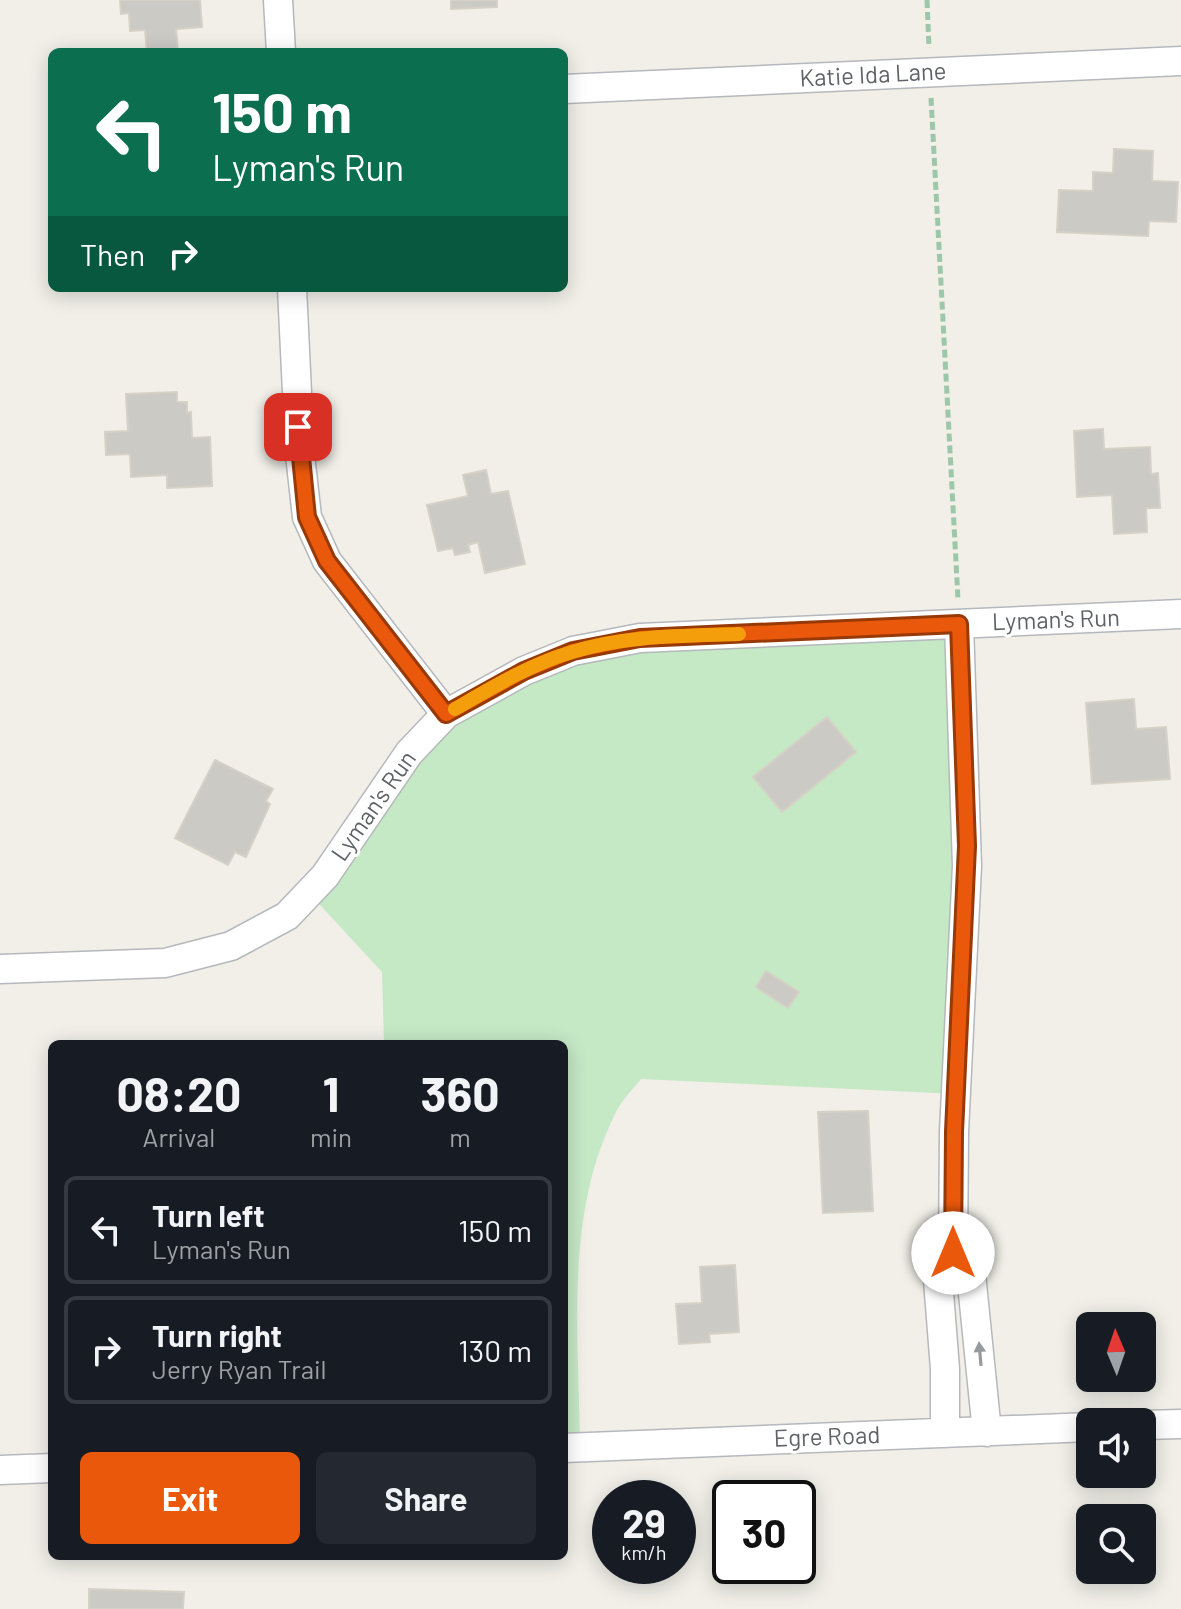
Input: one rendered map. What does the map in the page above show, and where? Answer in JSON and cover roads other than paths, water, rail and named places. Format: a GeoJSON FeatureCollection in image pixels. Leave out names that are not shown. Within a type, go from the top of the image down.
{"type":"FeatureCollection","features":[{"type":"Feature","properties":{"kind":"street"},"geometry":{"type":"LineString","coordinates":[[278,0],[281,48]]}},
{"type":"Feature","properties":{"kind":"street","name":"Katie Ida Lane"},"geometry":{"type":"LineString","coordinates":[[568,89],[1181,61]]}},
{"type":"Feature","properties":{"kind":"street"},"geometry":{"type":"LineString","coordinates":[[292,292],[300,455],[307,517],[327,561],[446,714]]}},
{"type":"Feature","properties":{"kind":"street","name":"Lyman's Run"},"geometry":{"type":"LineString","coordinates":[[0,969],[165,963],[231,946],[287,916],[343,852],[379,793],[409,753],[446,714],[524,671],[573,651],[640,638],[1181,614]]}},
{"type":"Feature","properties":{"kind":"street"},"geometry":{"type":"LineString","coordinates":[[945,1433],[945,1369],[938,1280],[953,1253],[954,1132],[967,846],[959,624]]}},
{"type":"Feature","properties":{"kind":"street"},"geometry":{"type":"LineString","coordinates":[[953,1253],[971,1274],[987,1432]]}},
{"type":"Feature","properties":{"kind":"street"},"geometry":{"type":"LineString","coordinates":[[1156,1425],[1181,1424]]}},
{"type":"Feature","properties":{"kind":"street","name":"Egre Road"},"geometry":{"type":"LineString","coordinates":[[568,1448],[1076,1428]]}},
{"type":"Feature","properties":{"kind":"street"},"geometry":{"type":"LineString","coordinates":[[0,1470],[48,1468]]}}]}
